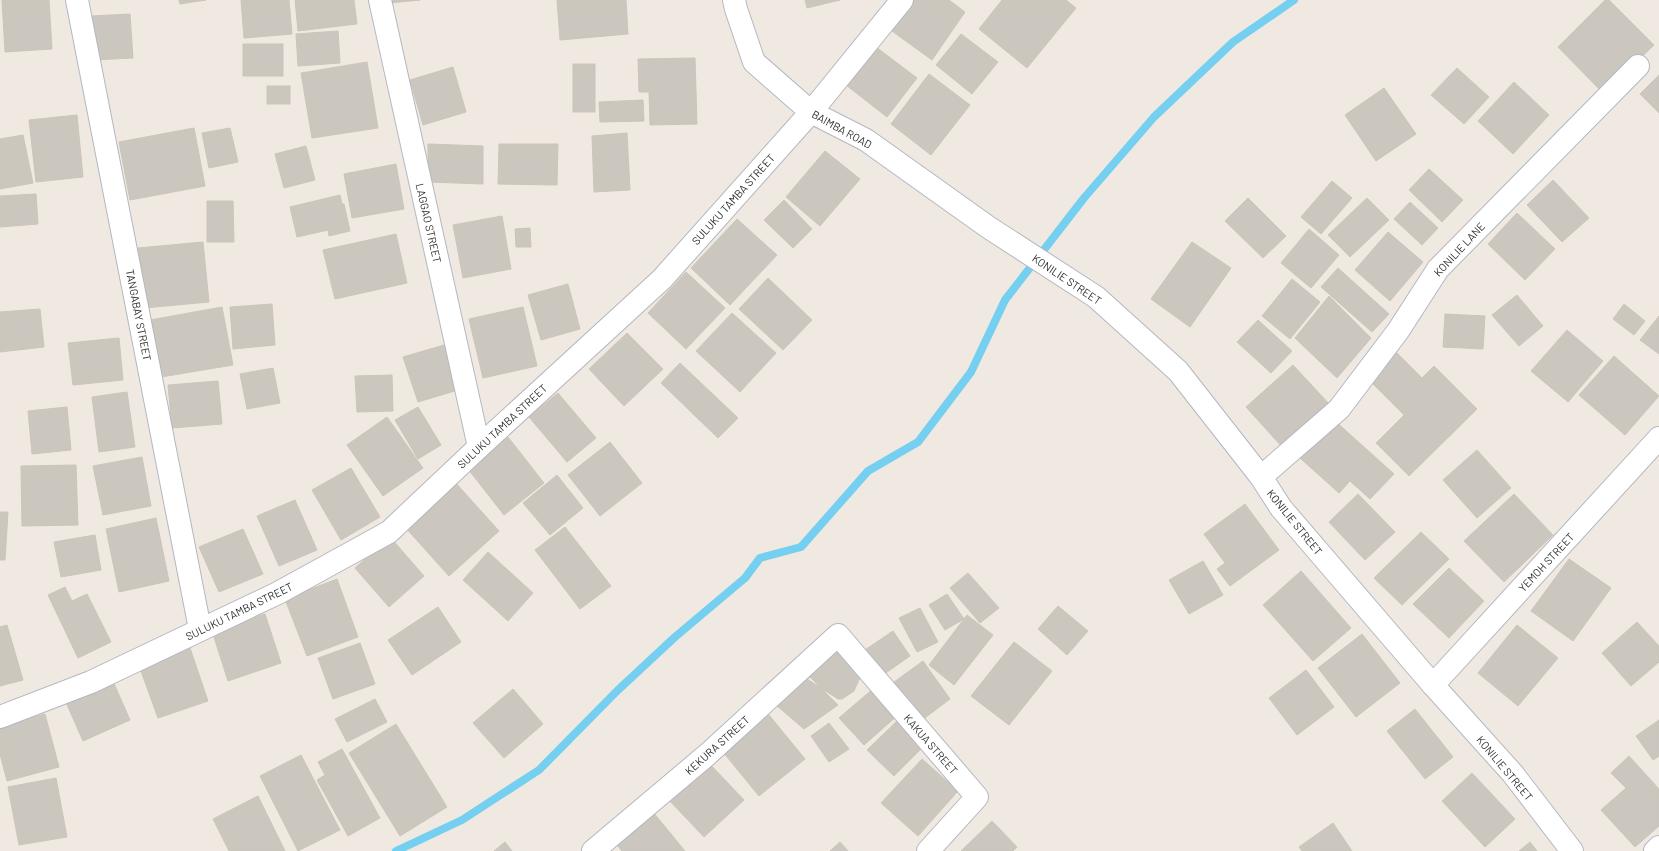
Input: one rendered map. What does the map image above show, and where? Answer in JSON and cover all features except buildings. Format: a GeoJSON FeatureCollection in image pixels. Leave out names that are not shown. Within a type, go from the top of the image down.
{"type":"FeatureCollection","features":[{"type":"Feature","properties":{"kind":"street","name":"TANGABAY STREET"},"geometry":{"type":"LineString","coordinates":[[77,0],[200,629]]}},
{"type":"Feature","properties":{"kind":"street","name":"LAGGAO STREET"},"geometry":{"type":"LineString","coordinates":[[380,0],[479,447]]}},
{"type":"Feature","properties":{"kind":"street","name":"BAIMBA ROAD"},"geometry":{"type":"LineString","coordinates":[[734,0],[754,62],[811,112],[866,140],[988,227]]}},
{"type":"Feature","properties":{"kind":"street","name":"SULUKU TAMBA STREET"},"geometry":{"type":"LineString","coordinates":[[0,717],[91,682],[278,593],[389,532],[662,279],[811,112],[902,0]]}},
{"type":"Feature","properties":{"kind":"street","name":"KONILIE LANE"},"geometry":{"type":"LineString","coordinates":[[1261,477],[1338,409],[1398,331],[1438,269],[1638,66]]}},
{"type":"Feature","properties":{"kind":"street","name":"KONILIE STREET"},"geometry":{"type":"LineString","coordinates":[[988,227],[1024,249],[1047,267],[1096,297],[1178,372],[1261,477],[1281,508],[1433,685],[1513,774],[1572,851]]}},
{"type":"Feature","properties":{"kind":"street","name":"YEMOH STREET"},"geometry":{"type":"LineString","coordinates":[[1433,685],[1659,438]]}},
{"type":"Feature","properties":{"kind":"street","name":"KEKURA STREET"},"geometry":{"type":"LineString","coordinates":[[593,851],[708,754],[838,635]]}},
{"type":"Feature","properties":{"kind":"street","name":"KAKUA STREET"},"geometry":{"type":"LineString","coordinates":[[838,635],[977,797],[928,851]]}},
{"type":"Feature","properties":{"kind":"street"},"geometry":{"type":"LineString","coordinates":[[1655,851],[1659,848]]}},
{"type":"Feature","properties":{"kind":"waterway"},"geometry":{"type":"LineString","coordinates":[[396,851],[462,820],[539,770],[618,690],[675,637],[745,578],[760,558],[801,547],[868,471],[918,442],[971,372],[1005,300],[1084,198],[1154,117],[1233,42],[1294,0]]}}]}
